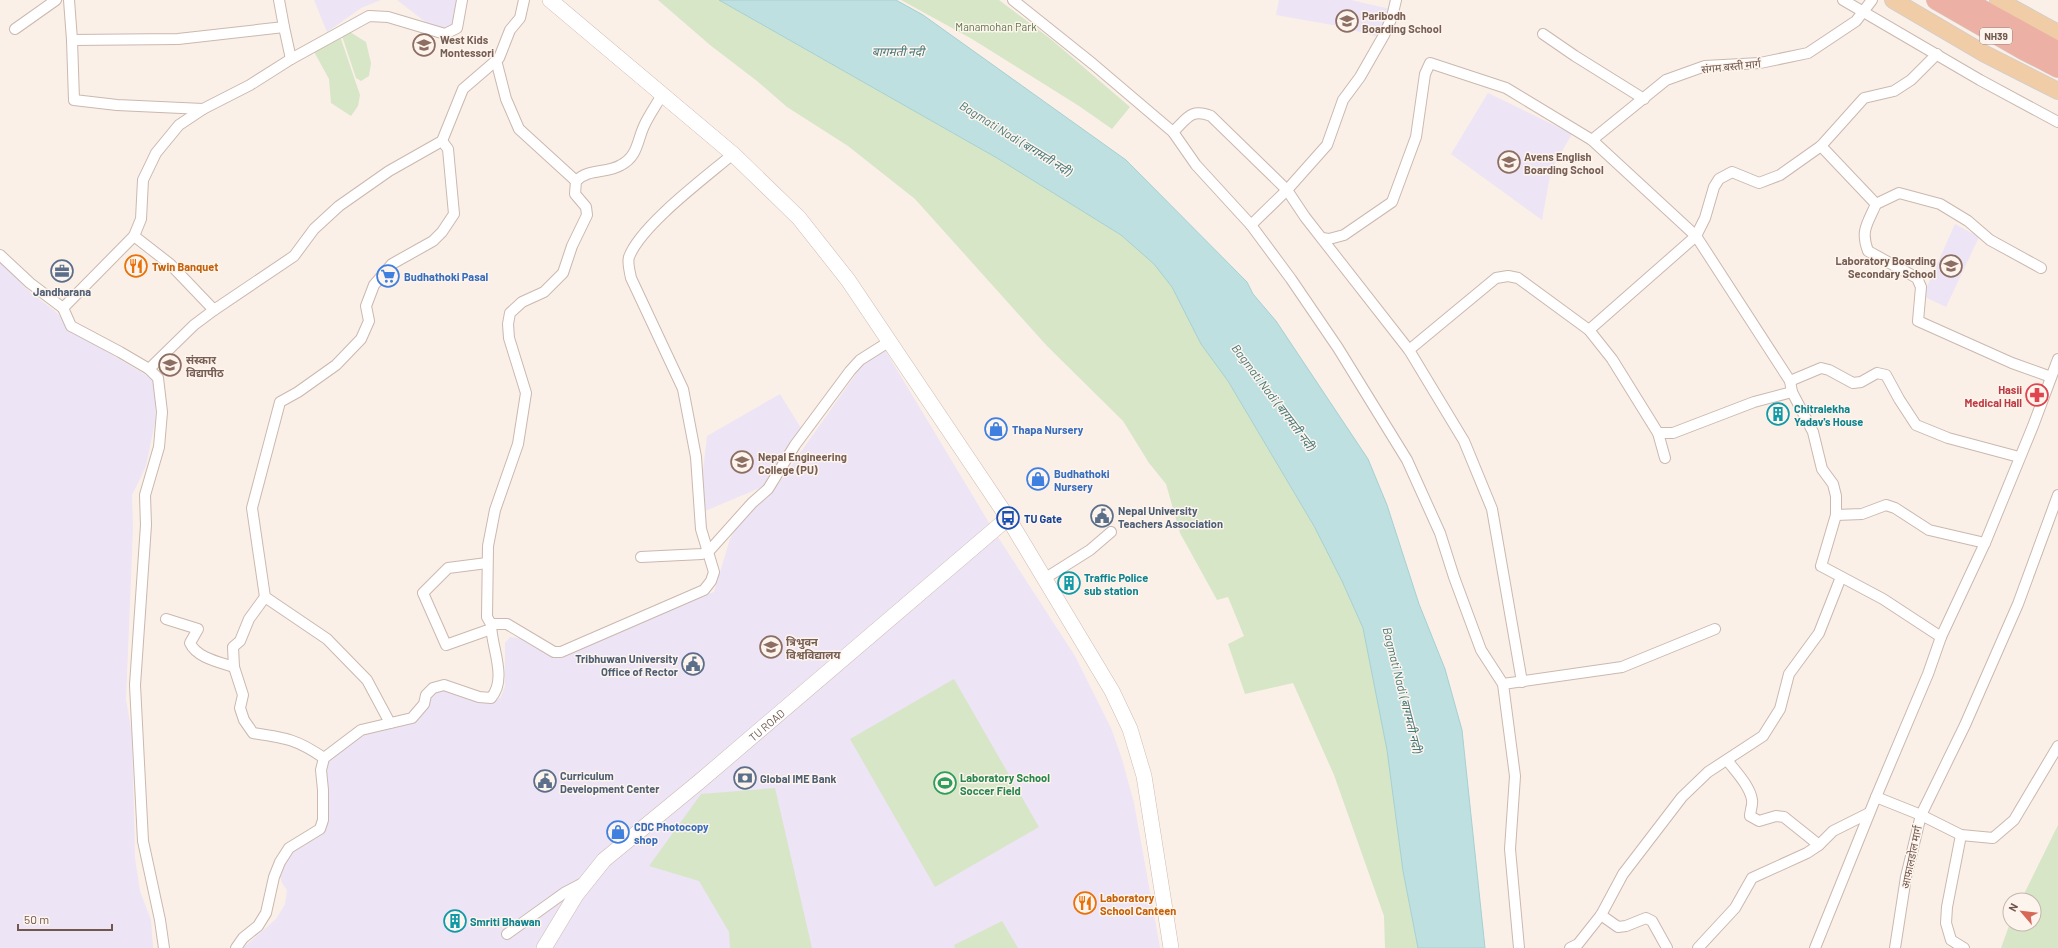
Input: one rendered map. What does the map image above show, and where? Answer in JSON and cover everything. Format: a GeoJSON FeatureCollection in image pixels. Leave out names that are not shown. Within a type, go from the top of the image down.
{"type":"FeatureCollection","features":[{"type":"Feature","properties":{"kind":"highway","name":"NH39"},"geometry":{"type":"LineString","coordinates":[[1936,0],[2016,47],[2058,68]]}},
{"type":"Feature","properties":{"kind":"highway","name":"NH39"},"geometry":{"type":"LineString","coordinates":[[1965,0],[2058,50]]}},
{"type":"Feature","properties":{"kind":"main road"},"geometry":{"type":"LineString","coordinates":[[550,0],[663,93],[733,154],[799,218],[848,280],[1008,518],[1112,691],[1130,729],[1144,776],[1171,948]]}},
{"type":"Feature","properties":{"kind":"main road"},"geometry":{"type":"LineString","coordinates":[[1893,0],[1979,51],[2058,92]]}},
{"type":"Feature","properties":{"kind":"main road"},"geometry":{"type":"LineString","coordinates":[[1998,0],[2058,33]]}},
{"type":"Feature","properties":{"kind":"main road","name":"TU ROAD"},"geometry":{"type":"LineString","coordinates":[[544,948],[576,895],[604,860],[705,777],[1008,518]]}},
{"type":"Feature","properties":{"kind":"street"},"geometry":{"type":"LineString","coordinates":[[16,29],[56,0]]}},
{"type":"Feature","properties":{"kind":"street"},"geometry":{"type":"LineString","coordinates":[[70,0],[74,100],[117,105],[203,109]]}},
{"type":"Feature","properties":{"kind":"street"},"geometry":{"type":"LineString","coordinates":[[278,0],[291,59]]}},
{"type":"Feature","properties":{"kind":"street"},"geometry":{"type":"LineString","coordinates":[[63,308],[134,236],[141,219],[143,180],[156,153],[179,125],[203,109],[250,85],[291,59],[369,16],[388,17],[445,34],[457,28],[462,0]]}},
{"type":"Feature","properties":{"kind":"street"},"geometry":{"type":"LineString","coordinates":[[149,369],[194,325],[294,256],[314,229],[339,206],[389,171],[442,141],[463,89],[496,60],[510,30],[520,18],[524,0]]}},
{"type":"Feature","properties":{"kind":"street"},"geometry":{"type":"LineString","coordinates":[[1013,0],[1093,64],[1172,132],[1196,165],[1251,225],[1338,348],[1407,460],[1440,533],[1454,577],[1481,650],[1503,684],[1515,776],[1510,849],[1519,948]]}},
{"type":"Feature","properties":{"kind":"street"},"geometry":{"type":"LineString","coordinates":[[1251,225],[1288,190],[1328,145],[1343,100],[1360,77],[1384,35],[1392,18],[1396,0]]}},
{"type":"Feature","properties":{"kind":"street"},"geometry":{"type":"LineString","coordinates":[[1843,0],[2058,122]]}},
{"type":"Feature","properties":{"kind":"street","name":"संगम बस्ती मार्ग"},"geometry":{"type":"LineString","coordinates":[[1592,140],[1666,80],[1705,66],[1760,63],[1808,53],[1856,21],[1872,0]]}},
{"type":"Feature","properties":{"kind":"street"},"geometry":{"type":"LineString","coordinates":[[72,40],[178,39],[284,27]]}},
{"type":"Feature","properties":{"kind":"street"},"geometry":{"type":"LineString","coordinates":[[1543,34],[1644,99]]}},
{"type":"Feature","properties":{"kind":"street"},"geometry":{"type":"LineString","coordinates":[[1589,330],[1696,236],[1705,218],[1714,187],[1720,179],[1732,172],[1759,183],[1780,176],[1821,146],[1864,98],[1894,91],[1911,80],[1937,54]]}},
{"type":"Feature","properties":{"kind":"street"},"geometry":{"type":"LineString","coordinates":[[496,60],[506,99],[519,129],[576,181]]}},
{"type":"Feature","properties":{"kind":"street"},"geometry":{"type":"LineString","coordinates":[[1322,238],[1329,239],[1344,235],[1392,202],[1416,137],[1425,74],[1430,63],[1506,88],[1592,140],[1696,236],[1791,387],[1813,432],[1822,469],[1833,484],[1836,496],[1836,515],[1821,566],[1884,599],[1941,636]]}},
{"type":"Feature","properties":{"kind":"street"},"geometry":{"type":"LineString","coordinates":[[236,948],[243,938],[258,926],[266,913],[274,877],[280,862],[289,848],[320,829],[323,820],[324,790],[321,770],[324,758],[361,730],[412,718],[424,704],[426,695],[433,688],[444,685],[479,697],[491,698],[497,691],[498,676],[491,627],[487,617],[488,546],[495,510],[518,444],[526,393],[509,338],[508,324],[510,313],[522,302],[544,292],[563,272],[572,246],[587,215],[586,207],[575,194],[576,181],[582,175],[594,171],[607,171],[620,166],[630,159],[637,148],[644,127],[663,93]]}},
{"type":"Feature","properties":{"kind":"street"},"geometry":{"type":"LineString","coordinates":[[1172,132],[1193,113],[1200,112],[1210,116],[1288,190],[1305,217],[1409,350],[1464,441],[1492,509],[1522,682]]}},
{"type":"Feature","properties":{"kind":"street"},"geometry":{"type":"LineString","coordinates":[[324,758],[290,738],[253,733],[244,720],[240,708],[243,694],[234,667],[233,646],[240,641],[249,619],[265,597],[252,508],[280,402],[298,392],[312,380],[326,372],[361,339],[368,320],[366,306],[374,285],[392,264],[433,241],[451,220],[454,214],[448,149],[442,141]]}},
{"type":"Feature","properties":{"kind":"street"},"geometry":{"type":"LineString","coordinates":[[1821,146],[1876,204]]}},
{"type":"Feature","properties":{"kind":"street"},"geometry":{"type":"LineString","coordinates":[[487,563],[448,568],[422,593],[446,645],[491,627],[507,624],[554,652],[561,652],[704,590],[711,581],[714,572],[709,550],[701,529],[696,457],[683,388],[631,278],[629,258],[638,243],[662,215],[733,154]]}},
{"type":"Feature","properties":{"kind":"street"},"geometry":{"type":"LineString","coordinates":[[2041,268],[1990,240],[1968,221],[1940,204],[1899,193],[1876,204],[1864,234],[1868,251],[1917,278],[1921,287],[1918,321],[2012,363],[2051,377]]}},
{"type":"Feature","properties":{"kind":"street"},"geometry":{"type":"LineString","coordinates":[[134,236],[170,264],[214,310]]}},
{"type":"Feature","properties":{"kind":"street"},"geometry":{"type":"LineString","coordinates":[[0,255],[30,284],[63,308],[71,326],[149,369],[158,378],[162,412],[159,453],[145,495],[146,525],[135,685],[143,841],[160,920],[164,948]]}},
{"type":"Feature","properties":{"kind":"street"},"geometry":{"type":"LineString","coordinates":[[1409,350],[1496,278],[1508,276],[1518,278],[1589,330],[1612,359],[1658,433],[1665,458]]}},
{"type":"Feature","properties":{"kind":"street"},"geometry":{"type":"LineString","coordinates":[[641,557],[702,554],[709,550],[718,539],[727,533],[747,508],[768,489],[795,445],[850,371],[860,360],[890,341]]}},
{"type":"Feature","properties":{"kind":"street"},"geometry":{"type":"LineString","coordinates":[[1815,948],[1869,813],[1928,674],[1941,636],[1985,543],[2019,457],[2034,426],[2058,359]]}},
{"type":"Feature","properties":{"kind":"street"},"geometry":{"type":"LineString","coordinates":[[1658,433],[1673,433],[1754,402],[1791,387],[1821,368],[1830,370],[1853,383],[1861,382],[1877,373],[1886,375],[1899,399],[1916,425],[1948,438],[2019,457]]}},
{"type":"Feature","properties":{"kind":"street"},"geometry":{"type":"LineString","coordinates":[[2058,495],[2018,604],[1965,725],[1921,815],[1961,835],[1993,838],[2014,820],[2058,746]]}},
{"type":"Feature","properties":{"kind":"street"},"geometry":{"type":"LineString","coordinates":[[1836,515],[1862,514],[1886,505],[1895,508],[1929,530],[1985,543]]}},
{"type":"Feature","properties":{"kind":"street"},"geometry":{"type":"LineString","coordinates":[[1044,579],[1090,550],[1111,532]]}},
{"type":"Feature","properties":{"kind":"street"},"geometry":{"type":"LineString","coordinates":[[1570,948],[1578,944],[1601,915],[1623,874],[1678,802],[1708,772],[1763,736],[1780,710],[1789,674],[1820,633],[1842,577]]}},
{"type":"Feature","properties":{"kind":"street"},"geometry":{"type":"LineString","coordinates":[[265,597],[327,639],[367,680],[390,723]]}},
{"type":"Feature","properties":{"kind":"street"},"geometry":{"type":"LineString","coordinates":[[166,619],[198,629],[190,643],[194,651],[214,661],[234,667]]}},
{"type":"Feature","properties":{"kind":"street"},"geometry":{"type":"LineString","coordinates":[[1503,684],[1622,667],[1715,629]]}},
{"type":"Feature","properties":{"kind":"street"},"geometry":{"type":"LineString","coordinates":[[1727,760],[1750,791],[1753,802],[1750,809],[1750,816],[1759,821],[1776,816],[1784,817],[1820,844]]}},
{"type":"Feature","properties":{"kind":"street","name":"आफालडोल मार्ग"},"geometry":{"type":"LineString","coordinates":[[1876,797],[1921,815],[1906,877],[1895,948]]}},
{"type":"Feature","properties":{"kind":"street"},"geometry":{"type":"LineString","coordinates":[[1698,948],[1735,908],[1752,878],[1807,853],[1820,844],[1833,831],[1858,817],[1869,813]]}},
{"type":"Feature","properties":{"kind":"street"},"geometry":{"type":"LineString","coordinates":[[1961,835],[1947,907],[1946,923],[1951,940],[1964,948]]}},
{"type":"Feature","properties":{"kind":"street"},"geometry":{"type":"LineString","coordinates":[[507,934],[564,893],[589,880]]}},
{"type":"Feature","properties":{"kind":"street"},"geometry":{"type":"LineString","coordinates":[[1601,915],[1618,927],[1626,926],[1646,918],[1652,921],[1667,948]]}},
{"type":"Feature","properties":{"kind":"shaded area"},"geometry":{"type":"Polygon","coordinates":[[[314,0],[381,0],[361,8],[327,32],[314,0]]]}},
{"type":"Feature","properties":{"kind":"shaded area"},"geometry":{"type":"Polygon","coordinates":[[[397,0],[456,0],[454,27],[445,32],[432,27],[397,0]]]}},
{"type":"Feature","properties":{"kind":"shaded area","name":"Paribodh Boarding School"},"geometry":{"type":"Polygon","coordinates":[[[1279,0],[1351,0],[1390,9],[1386,27],[1378,37],[1338,26],[1276,15],[1279,0]]]}},
{"type":"Feature","properties":{"kind":"shaded area","name":"Avens English Boarding School"},"geometry":{"type":"Polygon","coordinates":[[[1488,93],[1572,134],[1551,170],[1542,220],[1451,154],[1488,93]]]}},
{"type":"Feature","properties":{"kind":"shaded area","name":"Laboratory Boarding Secondary School"},"geometry":{"type":"Polygon","coordinates":[[[1955,224],[1979,237],[1946,307],[1923,296],[1955,224]]]}},
{"type":"Feature","properties":{"kind":"shaded area"},"geometry":{"type":"Polygon","coordinates":[[[0,261],[31,293],[55,311],[75,333],[156,382],[155,422],[146,466],[132,495],[133,528],[126,699],[132,735],[135,858],[140,891],[151,920],[153,948],[0,948],[0,261]]]}},
{"type":"Feature","properties":{"kind":"shaded area","name":"त्रिभुवन विश्वविद्यालय"},"geometry":{"type":"Polygon","coordinates":[[[885,350],[994,531],[1075,656],[1111,728],[1122,759],[1134,803],[1160,948],[243,948],[276,919],[285,904],[287,890],[282,883],[279,872],[281,861],[326,817],[329,801],[323,776],[326,763],[349,739],[418,720],[425,711],[431,697],[436,692],[443,689],[485,703],[495,701],[501,697],[505,686],[505,643],[510,637],[526,639],[556,657],[563,657],[646,618],[714,592],[730,539],[736,528],[779,483],[863,364],[885,350]]]}},
{"type":"Feature","properties":{"kind":"shaded area","name":"Nepal Engineering College (PU)"},"geometry":{"type":"Polygon","coordinates":[[[780,394],[801,428],[798,436],[762,487],[705,511],[701,488],[707,436],[780,394]]]}},
{"type":"Feature","properties":{"kind":"green space"},"geometry":{"type":"Polygon","coordinates":[[[658,0],[719,0],[997,158],[1121,235],[1155,264],[1172,287],[1201,344],[1228,381],[1314,526],[1342,581],[1363,628],[1387,750],[1403,871],[1418,948],[1385,948],[1384,916],[1334,775],[1293,683],[1245,694],[1228,644],[1244,636],[1228,597],[1217,600],[1180,533],[1166,484],[1149,463],[1123,421],[1047,346],[915,199],[848,146],[787,107],[757,81],[710,45],[658,0]]]}},
{"type":"Feature","properties":{"kind":"green space","name":"Manamohan Park"},"geometry":{"type":"Polygon","coordinates":[[[901,0],[999,0],[1052,40],[1130,107],[1112,129],[1079,106],[972,39],[901,0]]]}},
{"type":"Feature","properties":{"kind":"green space"},"geometry":{"type":"Polygon","coordinates":[[[342,24],[348,28],[350,32],[366,42],[371,63],[369,76],[361,81],[356,78],[343,39],[336,29],[342,24]]]}},
{"type":"Feature","properties":{"kind":"green space"},"geometry":{"type":"Polygon","coordinates":[[[335,30],[341,39],[360,95],[358,106],[351,116],[331,103],[329,79],[312,48],[335,30]]]}},
{"type":"Feature","properties":{"kind":"green space","name":"Laboratory School Soccer Field"},"geometry":{"type":"Polygon","coordinates":[[[954,679],[1039,827],[935,887],[850,739],[954,679]]]}},
{"type":"Feature","properties":{"kind":"green space"},"geometry":{"type":"Polygon","coordinates":[[[775,788],[812,948],[730,948],[729,932],[699,881],[649,866],[701,794],[775,788]]]}},
{"type":"Feature","properties":{"kind":"green space"},"geometry":{"type":"Polygon","coordinates":[[[2058,825],[2058,948],[2001,948],[2007,932],[2042,932],[2042,892],[2025,892],[2058,825]]]}},
{"type":"Feature","properties":{"kind":"green space"},"geometry":{"type":"Polygon","coordinates":[[[1002,921],[1018,948],[955,948],[954,945],[1002,921]]]}},
{"type":"Feature","properties":{"kind":"water","name":"बागमती नदी"},"geometry":{"type":"Polygon","coordinates":[[[719,0],[896,0],[923,15],[1126,160],[1247,282],[1253,294],[1276,321],[1368,459],[1387,505],[1419,604],[1445,669],[1462,730],[1485,948],[1418,948],[1403,871],[1387,750],[1363,628],[1342,581],[1314,526],[1228,381],[1201,344],[1172,287],[1154,264],[1121,235],[997,158],[719,0]]]}},
{"type":"Feature","properties":{"kind":"place","name":"Paribodh Boarding School"},"geometry":{"type":"Point","coordinates":[1347,21]}},
{"type":"Feature","properties":{"kind":"place","name":"West Kids Montessori"},"geometry":{"type":"Point","coordinates":[424,45]}},
{"type":"Feature","properties":{"kind":"place","name":"Avens English Boarding School"},"geometry":{"type":"Point","coordinates":[1509,162]}},
{"type":"Feature","properties":{"kind":"place","name":"Twin Banquet"},"geometry":{"type":"Point","coordinates":[136,266]}},
{"type":"Feature","properties":{"kind":"place","name":"Laboratory Boarding Secondary School"},"geometry":{"type":"Point","coordinates":[1951,266]}},
{"type":"Feature","properties":{"kind":"place","name":"Jandharana"},"geometry":{"type":"Point","coordinates":[62,271]}},
{"type":"Feature","properties":{"kind":"place","name":"Budhathoki Pasal"},"geometry":{"type":"Point","coordinates":[388,276]}},
{"type":"Feature","properties":{"kind":"place","name":"संस्कार विद्यापीठ"},"geometry":{"type":"Point","coordinates":[170,365]}},
{"type":"Feature","properties":{"kind":"place","name":"Hasii Medical Hall"},"geometry":{"type":"Point","coordinates":[2037,395]}},
{"type":"Feature","properties":{"kind":"place","name":"Chitralekha Yadav's House"},"geometry":{"type":"Point","coordinates":[1778,414]}},
{"type":"Feature","properties":{"kind":"place","name":"Thapa Nursery"},"geometry":{"type":"Point","coordinates":[996,429]}},
{"type":"Feature","properties":{"kind":"place","name":"Nepal Engineering College (PU)"},"geometry":{"type":"Point","coordinates":[742,462]}},
{"type":"Feature","properties":{"kind":"place","name":"Budhathoki Nursery"},"geometry":{"type":"Point","coordinates":[1038,479]}},
{"type":"Feature","properties":{"kind":"place","name":"Nepal University Teachers Association"},"geometry":{"type":"Point","coordinates":[1102,516]}},
{"type":"Feature","properties":{"kind":"place","name":"TU Gate"},"geometry":{"type":"Point","coordinates":[1008,518]}},
{"type":"Feature","properties":{"kind":"place","name":"Traffic Police sub station"},"geometry":{"type":"Point","coordinates":[1069,583]}},
{"type":"Feature","properties":{"kind":"place","name":"त्रिभुवन विश्वविद्यालय"},"geometry":{"type":"Point","coordinates":[771,647]}},
{"type":"Feature","properties":{"kind":"place","name":"Tribhuwan University Office of Rector"},"geometry":{"type":"Point","coordinates":[693,664]}},
{"type":"Feature","properties":{"kind":"place","name":"Global IME Bank"},"geometry":{"type":"Point","coordinates":[745,778]}},
{"type":"Feature","properties":{"kind":"place","name":"Curriculum Development Center"},"geometry":{"type":"Point","coordinates":[545,781]}},
{"type":"Feature","properties":{"kind":"place","name":"Laboratory School Soccer Field"},"geometry":{"type":"Point","coordinates":[945,783]}},
{"type":"Feature","properties":{"kind":"place","name":"CDC Photocopy shop"},"geometry":{"type":"Point","coordinates":[618,832]}},
{"type":"Feature","properties":{"kind":"place","name":"Laboratory School Canteen"},"geometry":{"type":"Point","coordinates":[1085,903]}},
{"type":"Feature","properties":{"kind":"place","name":"Smriti Bhawan"},"geometry":{"type":"Point","coordinates":[455,921]}},
{"type":"Feature","properties":{"kind":"water label","name":"Bagmati Nadi (बागमती नदी)"},"geometry":{"type":"Point","coordinates":[1016,138]}},
{"type":"Feature","properties":{"kind":"water label","name":"Bagmati Nadi (बागमती नदी)"},"geometry":{"type":"Point","coordinates":[1274,397]}},
{"type":"Feature","properties":{"kind":"water label","name":"Bagmati Nadi (बागमती नदी)"},"geometry":{"type":"Point","coordinates":[1403,690]}}]}
